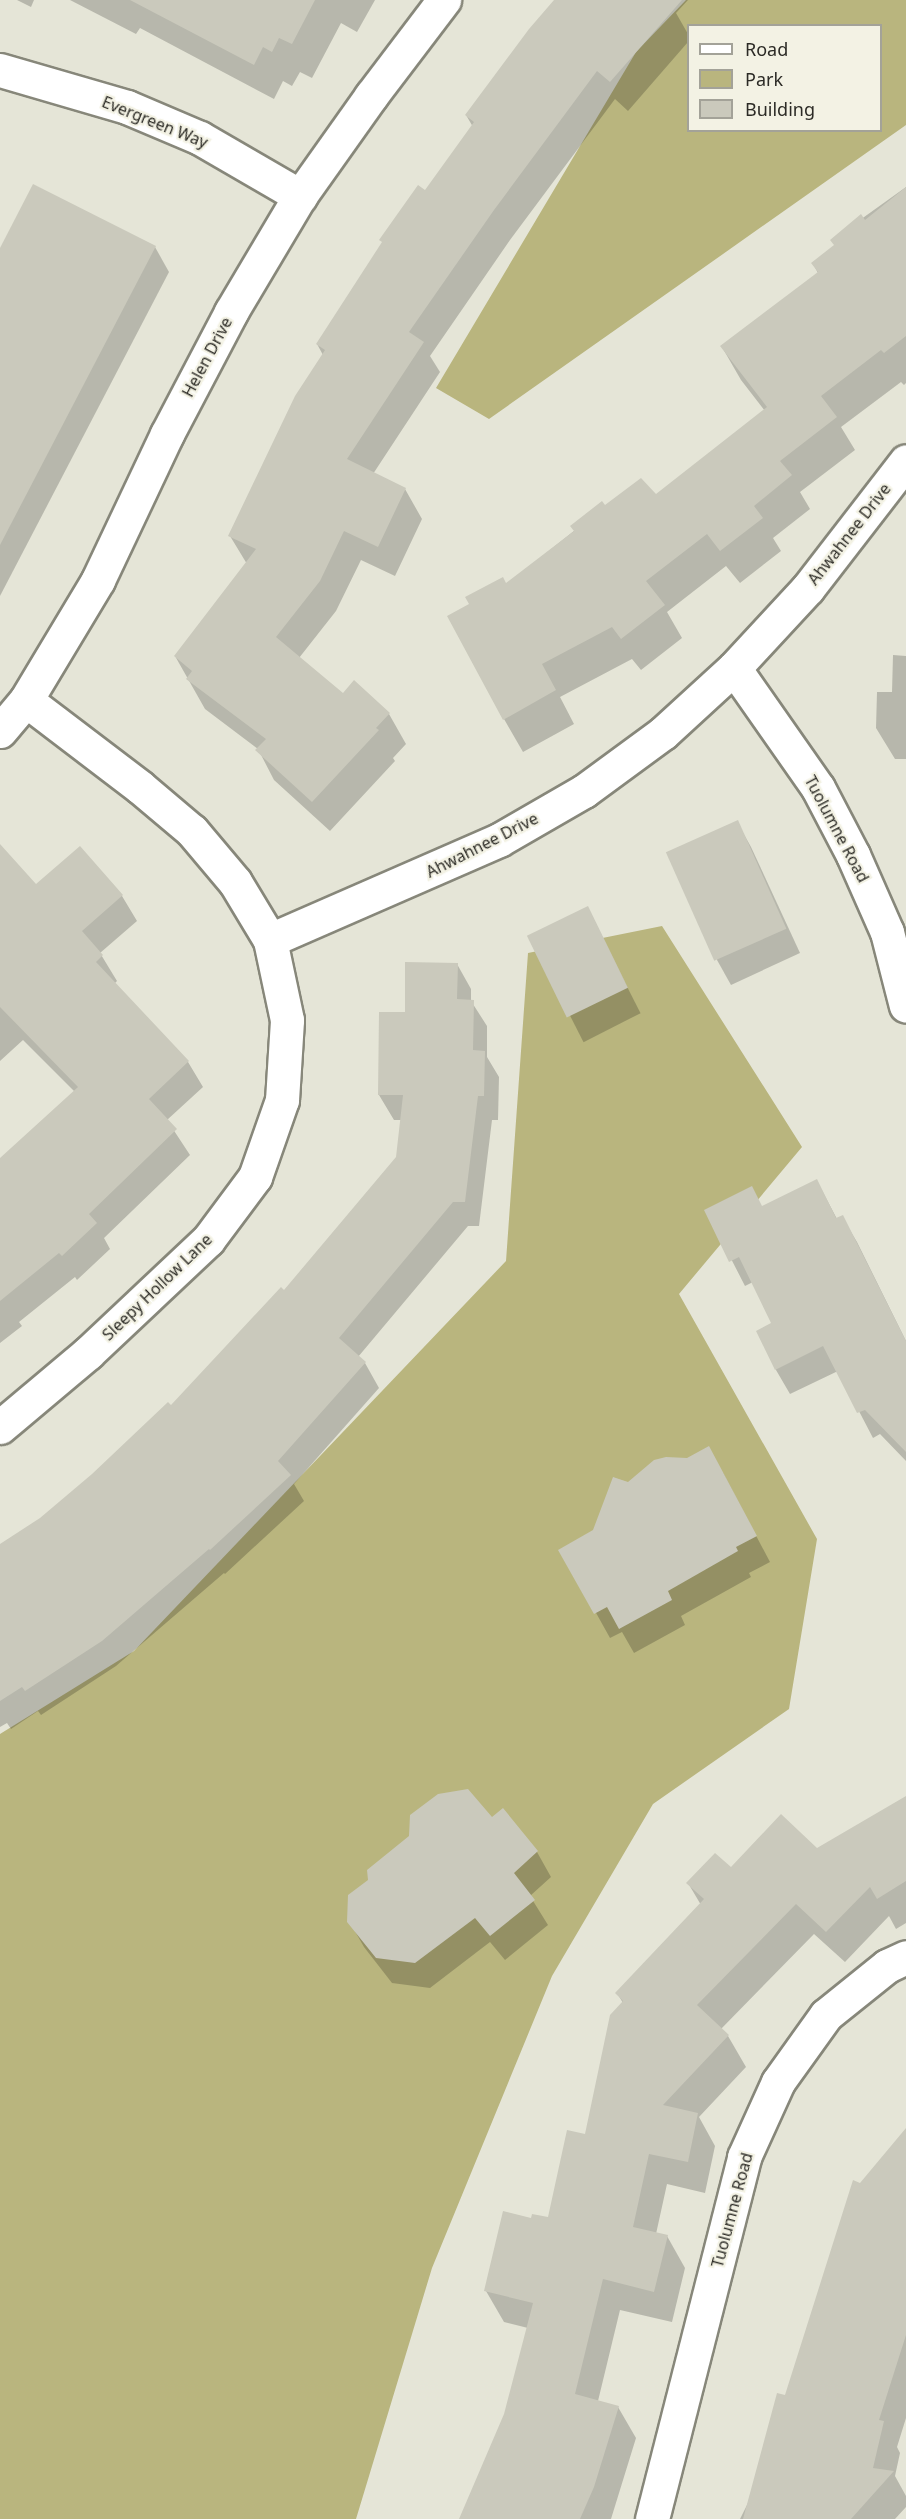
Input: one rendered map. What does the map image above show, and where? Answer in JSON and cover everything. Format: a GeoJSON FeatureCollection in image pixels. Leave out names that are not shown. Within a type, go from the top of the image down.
{"type":"FeatureCollection","features":[{"type":"Feature","properties":{"kind":"street","name":"Helen Drive"},"geometry":{"type":"LineString","coordinates":[[0,731],[26,700],[98,580],[167,434],[215,342],[300,196],[371,96],[444,0]]}},
{"type":"Feature","properties":{"kind":"street","name":"Evergreen Way"},"geometry":{"type":"LineString","coordinates":[[0,70],[127,107],[200,138],[300,196]]}},
{"type":"Feature","properties":{"kind":"street","name":"Ahwahnee Drive"},"geometry":{"type":"LineString","coordinates":[[270,940],[500,840],[584,791],[663,733],[734,668],[808,588],[906,461]]}},
{"type":"Feature","properties":{"kind":"street","name":"Tuolumne Road"},"geometry":{"type":"LineString","coordinates":[[734,668],[818,789],[853,855],[887,932],[906,1006]]}},
{"type":"Feature","properties":{"kind":"street"},"geometry":{"type":"LineString","coordinates":[[26,700],[140,787],[192,831],[235,882],[270,940]]}},
{"type":"Feature","properties":{"kind":"street","name":"Sleepy Hollow Lane"},"geometry":{"type":"LineString","coordinates":[[0,1427],[88,1353],[208,1240],[255,1177],[282,1100],[286,1020],[270,940]]}},
{"type":"Feature","properties":{"kind":"street","name":"Tuolumne Road"},"geometry":{"type":"LineString","coordinates":[[652,2519],[744,2157],[778,2082],[826,2015],[887,1966],[906,1957]]}},
{"type":"Feature","properties":{"kind":"green space"},"geometry":{"type":"Polygon","coordinates":[[[686,0],[906,0],[906,125],[489,419],[436,388],[636,52],[686,0]]]}},
{"type":"Feature","properties":{"kind":"green space"},"geometry":{"type":"Polygon","coordinates":[[[662,926],[802,1147],[679,1294],[817,1539],[789,1709],[653,1804],[552,1976],[432,2268],[356,2519],[0,2519],[0,1734],[134,1651],[506,1261],[528,953],[662,926]]]}},
{"type":"Feature","properties":{"kind":"building"},"geometry":{"type":"Polygon","coordinates":[[[130,0],[315,0],[292,44],[279,38],[272,52],[263,47],[254,65],[130,0]]]}},
{"type":"Feature","properties":{"kind":"building"},"geometry":{"type":"Polygon","coordinates":[[[554,0],[682,0],[610,82],[597,71],[494,210],[409,332],[424,342],[347,459],[406,488],[378,547],[344,531],[320,581],[276,637],[343,693],[354,680],[390,713],[376,728],[379,730],[312,802],[255,750],[266,739],[186,679],[192,671],[174,656],[256,549],[228,536],[295,396],[325,350],[316,344],[382,242],[379,240],[418,185],[425,190],[474,122],[465,115],[529,29],[554,0]]]}},
{"type":"Feature","properties":{"kind":"building"},"geometry":{"type":"Polygon","coordinates":[[[33,184],[156,246],[0,545],[0,248],[33,184]]]}},
{"type":"Feature","properties":{"kind":"building"},"geometry":{"type":"Polygon","coordinates":[[[906,187],[906,336],[884,353],[881,350],[821,396],[837,417],[780,461],[792,475],[754,506],[763,518],[720,551],[707,534],[646,581],[665,605],[621,639],[612,627],[542,664],[556,690],[503,720],[447,616],[469,604],[465,597],[503,577],[506,583],[574,531],[570,526],[602,501],[605,505],[641,478],[656,494],[767,407],[720,346],[818,272],[811,263],[834,245],[830,240],[861,214],[865,220],[906,187]]]}},
{"type":"Feature","properties":{"kind":"building"},"geometry":{"type":"Polygon","coordinates":[[[738,820],[786,929],[714,961],[666,852],[738,820]]]}},
{"type":"Feature","properties":{"kind":"building"},"geometry":{"type":"Polygon","coordinates":[[[0,844],[36,884],[80,846],[123,895],[82,931],[103,955],[96,962],[189,1061],[149,1099],[177,1129],[89,1214],[97,1223],[62,1256],[59,1253],[0,1301],[0,1158],[78,1087],[0,1007],[0,844]]]}},
{"type":"Feature","properties":{"kind":"building"},"geometry":{"type":"Polygon","coordinates":[[[588,906],[628,988],[567,1018],[527,936],[588,906]]]}},
{"type":"Feature","properties":{"kind":"building"},"geometry":{"type":"Polygon","coordinates":[[[405,962],[458,963],[457,999],[474,1000],[473,1050],[485,1051],[484,1096],[478,1096],[465,1202],[453,1202],[339,1338],[366,1362],[278,1461],[291,1475],[210,1550],[102,1641],[25,1691],[22,1687],[0,1701],[0,1544],[40,1518],[92,1474],[168,1402],[171,1405],[281,1287],[284,1290],[396,1157],[403,1095],[378,1095],[379,1012],[405,1012],[405,962]]]}},
{"type":"Feature","properties":{"kind":"building"},"geometry":{"type":"Polygon","coordinates":[[[817,1179],[836,1218],[843,1215],[906,1341],[906,1452],[865,1410],[857,1413],[823,1346],[775,1370],[756,1331],[771,1323],[739,1257],[729,1262],[704,1210],[752,1186],[762,1206],[817,1179]]]}},
{"type":"Feature","properties":{"kind":"building"},"geometry":{"type":"Polygon","coordinates":[[[709,1446],[757,1536],[736,1547],[738,1551],[668,1591],[672,1600],[619,1629],[607,1607],[594,1614],[558,1550],[593,1530],[613,1477],[628,1482],[654,1460],[666,1457],[687,1458],[709,1446]]]}},
{"type":"Feature","properties":{"kind":"building"},"geometry":{"type":"Polygon","coordinates":[[[468,1789],[492,1817],[503,1808],[538,1851],[514,1873],[535,1900],[490,1936],[475,1918],[415,1963],[376,1958],[347,1922],[348,1895],[368,1880],[367,1870],[409,1836],[410,1815],[438,1794],[468,1789]]]}},
{"type":"Feature","properties":{"kind":"building"},"geometry":{"type":"Polygon","coordinates":[[[906,1796],[906,1881],[877,1899],[870,1887],[826,1932],[796,1904],[697,2005],[729,2035],[663,2105],[698,2113],[688,2162],[649,2154],[633,2227],[668,2235],[654,2292],[603,2279],[575,2394],[619,2406],[594,2487],[580,2519],[459,2519],[504,2414],[533,2303],[484,2291],[503,2211],[531,2218],[532,2214],[548,2217],[567,2130],[585,2134],[610,2015],[623,2001],[615,1993],[704,1899],[686,1883],[715,1853],[731,1867],[781,1814],[817,1848],[906,1796]]]}},
{"type":"Feature","properties":{"kind":"building"},"geometry":{"type":"Polygon","coordinates":[[[906,2128],[906,2335],[879,2420],[884,2421],[873,2468],[894,2471],[851,2519],[743,2519],[777,2393],[785,2395],[853,2180],[860,2183],[906,2128]]]}}]}
